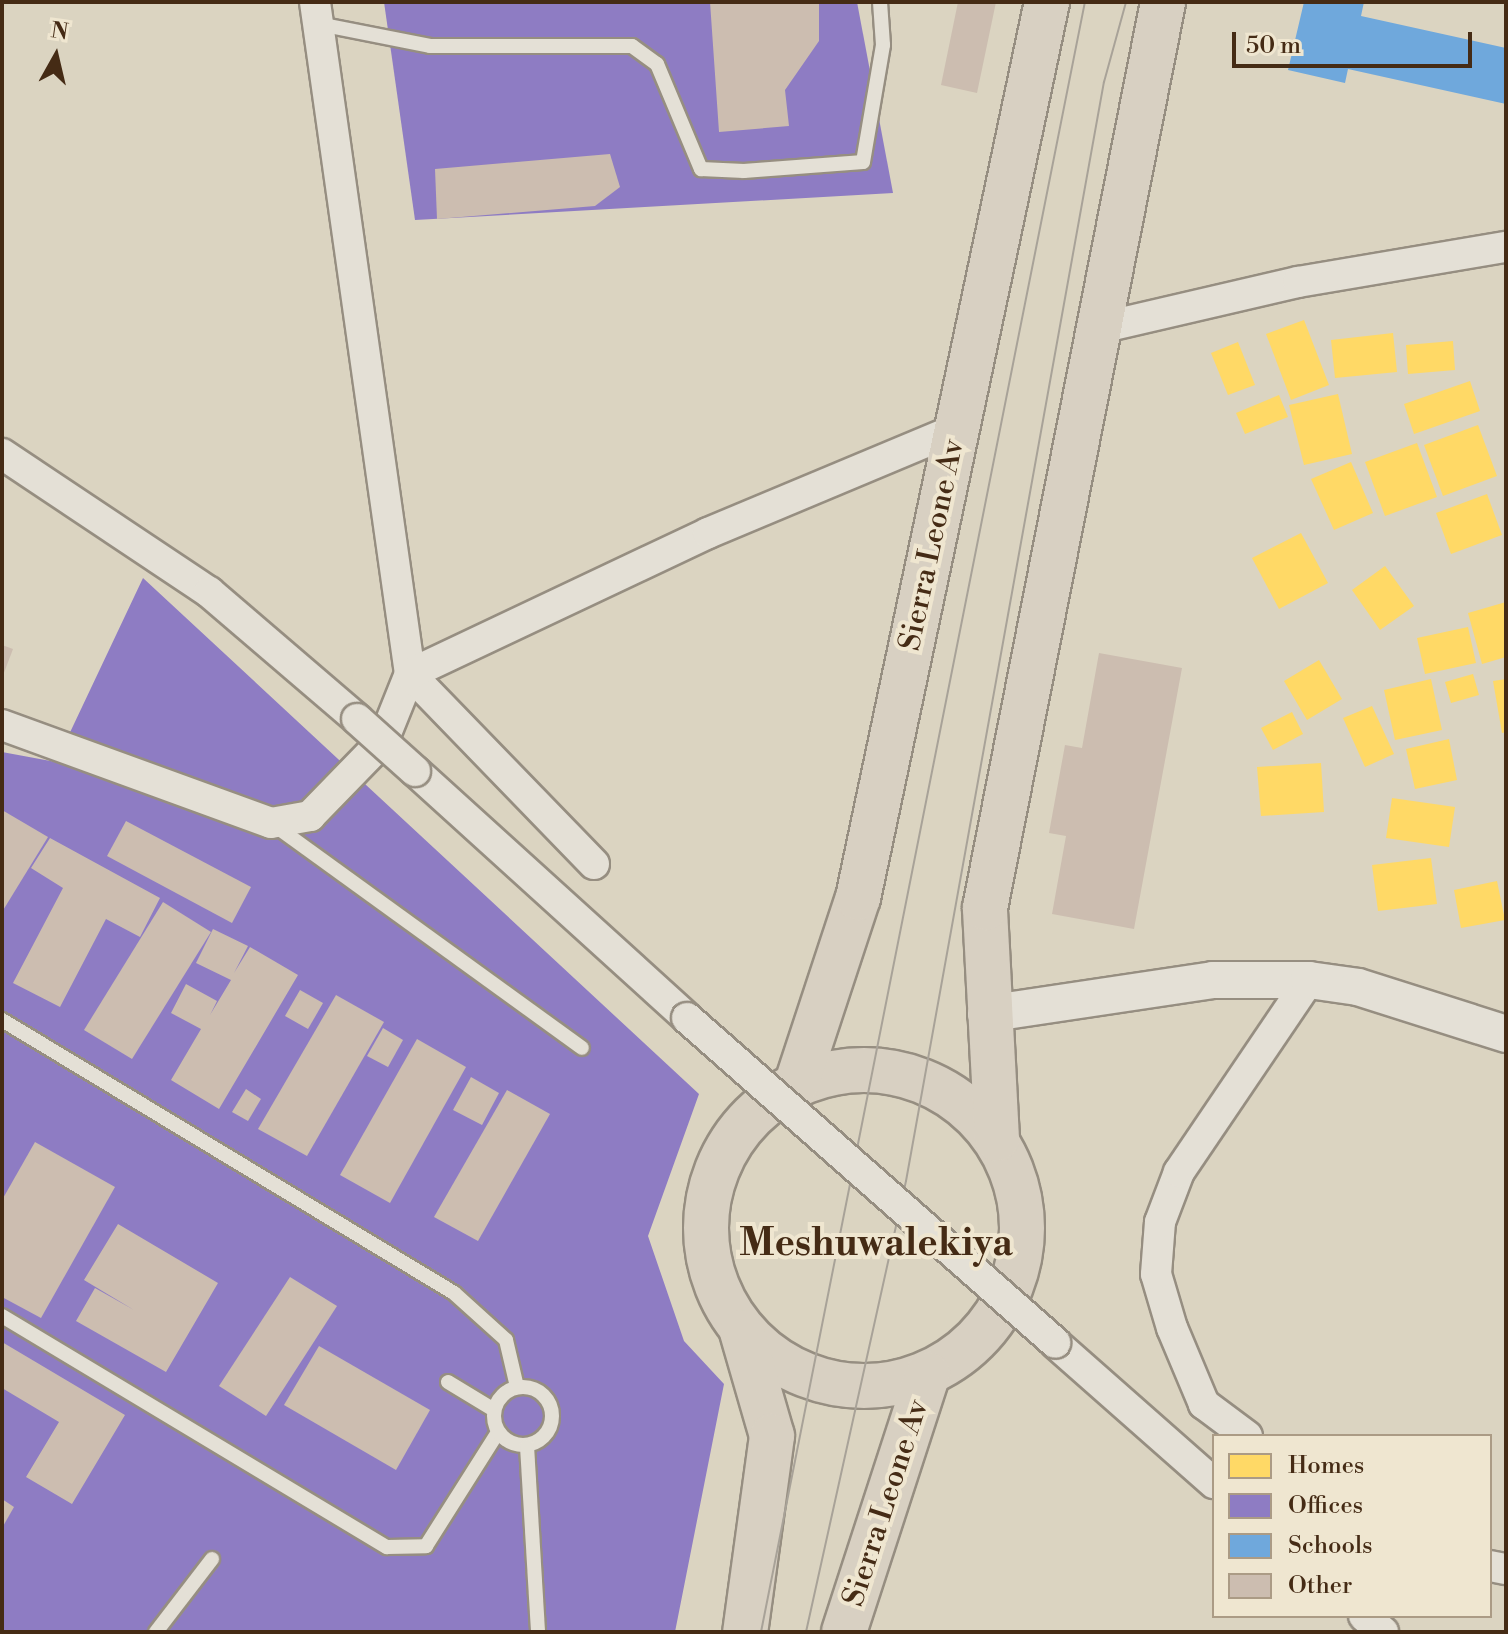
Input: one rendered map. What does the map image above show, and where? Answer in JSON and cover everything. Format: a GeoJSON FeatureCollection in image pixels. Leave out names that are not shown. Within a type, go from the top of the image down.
{"type":"FeatureCollection","features":[{"type":"Feature","properties":{"kind":"main road","name":"Sierra Leone Av"},"geometry":{"type":"LineString","coordinates":[[797,1083],[858,898],[1047,2]]}},
{"type":"Feature","properties":{"kind":"main road"},"geometry":{"type":"LineString","coordinates":[[742,1332],[782,1364],[828,1383],[879,1386],[928,1374],[985,1333],[1018,1272],[1022,1203],[997,1139],[986,1014],[985,908],[1163,2]]}},
{"type":"Feature","properties":{"kind":"main road"},"geometry":{"type":"LineString","coordinates":[[745,1632],[772,1436],[742,1332],[713,1281],[704,1223],[716,1166],[749,1117],[797,1083],[851,1069],[907,1074],[957,1099],[997,1139]]}},
{"type":"Feature","properties":{"kind":"main road","name":"Sierra Leone Av"},"geometry":{"type":"LineString","coordinates":[[844,1632],[928,1374]]}},
{"type":"Feature","properties":{"kind":"street"},"geometry":{"type":"LineString","coordinates":[[2,725],[271,823],[310,816],[338,795],[383,741],[410,674],[317,13]]}},
{"type":"Feature","properties":{"kind":"street"},"geometry":{"type":"LineString","coordinates":[[1100,328],[1284,285],[1506,247]]}},
{"type":"Feature","properties":{"kind":"street"},"geometry":{"type":"LineString","coordinates":[[410,674],[708,533],[957,429]]}},
{"type":"Feature","properties":{"kind":"street"},"geometry":{"type":"LineString","coordinates":[[2,454],[209,592],[357,719],[687,1018],[1212,1481]]}},
{"type":"Feature","properties":{"kind":"street"},"geometry":{"type":"LineString","coordinates":[[410,674],[594,864]]}},
{"type":"Feature","properties":{"kind":"street"},"geometry":{"type":"LineString","coordinates":[[986,1014],[1213,980],[1309,980],[1358,987],[1506,1034]]}},
{"type":"Feature","properties":{"kind":"street"},"geometry":{"type":"LineString","coordinates":[[1244,1434],[1204,1404],[1172,1328],[1156,1274],[1160,1222],[1179,1172],[1309,980]]}},
{"type":"Feature","properties":{"kind":"street"},"geometry":{"type":"LineString","coordinates":[[1366,1618],[1383,1632]]}},
{"type":"Feature","properties":{"kind":"lane"},"geometry":{"type":"LineString","coordinates":[[317,13],[430,46],[632,46],[657,64],[701,169],[744,171],[863,162],[883,45],[880,2]]}},
{"type":"Feature","properties":{"kind":"lane"},"geometry":{"type":"LineString","coordinates":[[271,823],[582,1048]]}},
{"type":"Feature","properties":{"kind":"lane"},"geometry":{"type":"LineString","coordinates":[[2,1020],[454,1293],[506,1340],[517,1387]]}},
{"type":"Feature","properties":{"kind":"lane"},"geometry":{"type":"LineString","coordinates":[[2,1316],[387,1547],[426,1546],[498,1432],[494,1410],[448,1382]]}},
{"type":"Feature","properties":{"kind":"lane"},"geometry":{"type":"LineString","coordinates":[[494,1410],[517,1387]]}},
{"type":"Feature","properties":{"kind":"lane"},"geometry":{"type":"LineString","coordinates":[[517,1387],[540,1391],[552,1410],[548,1433],[527,1446]]}},
{"type":"Feature","properties":{"kind":"lane"},"geometry":{"type":"LineString","coordinates":[[498,1432],[527,1446]]}},
{"type":"Feature","properties":{"kind":"lane"},"geometry":{"type":"LineString","coordinates":[[527,1446],[538,1632]]}},
{"type":"Feature","properties":{"kind":"lane"},"geometry":{"type":"LineString","coordinates":[[156,1632],[212,1559]]}},
{"type":"Feature","properties":{"kind":"building: Homes"},"geometry":{"type":"Polygon","coordinates":[[[1304,320],[1329,385],[1291,400],[1266,334],[1304,320]]]}},
{"type":"Feature","properties":{"kind":"building: Homes"},"geometry":{"type":"Polygon","coordinates":[[[1393,333],[1397,372],[1335,378],[1331,340],[1393,333]]]}},
{"type":"Feature","properties":{"kind":"building: Homes"},"geometry":{"type":"Polygon","coordinates":[[[1453,341],[1455,370],[1408,374],[1406,345],[1453,341]]]}},
{"type":"Feature","properties":{"kind":"building: Homes"},"geometry":{"type":"Polygon","coordinates":[[[1238,342],[1255,385],[1228,395],[1211,353],[1238,342]]]}},
{"type":"Feature","properties":{"kind":"building: Homes"},"geometry":{"type":"Polygon","coordinates":[[[1470,381],[1480,411],[1414,434],[1404,404],[1470,381]]]}},
{"type":"Feature","properties":{"kind":"building: Homes"},"geometry":{"type":"Polygon","coordinates":[[[1338,394],[1352,454],[1304,465],[1289,405],[1338,394]]]}},
{"type":"Feature","properties":{"kind":"building: Homes"},"geometry":{"type":"Polygon","coordinates":[[[1279,395],[1288,417],[1245,434],[1236,413],[1279,395]]]}},
{"type":"Feature","properties":{"kind":"building: Homes"},"geometry":{"type":"Polygon","coordinates":[[[1478,425],[1497,476],[1443,496],[1424,445],[1478,425]]]}},
{"type":"Feature","properties":{"kind":"building: Homes"},"geometry":{"type":"Polygon","coordinates":[[[1417,443],[1437,497],[1385,516],[1365,462],[1417,443]]]}},
{"type":"Feature","properties":{"kind":"building: Homes"},"geometry":{"type":"Polygon","coordinates":[[[1351,462],[1373,513],[1334,530],[1311,479],[1351,462]]]}},
{"type":"Feature","properties":{"kind":"building: Homes"},"geometry":{"type":"Polygon","coordinates":[[[1487,494],[1502,535],[1451,554],[1436,513],[1487,494]]]}},
{"type":"Feature","properties":{"kind":"building: Homes"},"geometry":{"type":"Polygon","coordinates":[[[1301,533],[1328,583],[1279,609],[1252,558],[1301,533]]]}},
{"type":"Feature","properties":{"kind":"building: Homes"},"geometry":{"type":"Polygon","coordinates":[[[1385,566],[1414,606],[1380,630],[1352,590],[1385,566]]]}},
{"type":"Feature","properties":{"kind":"building: Homes"},"geometry":{"type":"Polygon","coordinates":[[[1506,602],[1506,657],[1482,664],[1468,613],[1506,602]]]}},
{"type":"Feature","properties":{"kind":"building: Homes"},"geometry":{"type":"Polygon","coordinates":[[[1468,627],[1476,663],[1425,674],[1417,638],[1468,627]]]}},
{"type":"Feature","properties":{"kind":"building: Homes"},"geometry":{"type":"Polygon","coordinates":[[[1319,660],[1342,699],[1307,720],[1284,681],[1319,660]]]}},
{"type":"Feature","properties":{"kind":"building: Homes"},"geometry":{"type":"Polygon","coordinates":[[[1473,674],[1479,695],[1451,703],[1445,682],[1473,674]]]}},
{"type":"Feature","properties":{"kind":"building: Homes"},"geometry":{"type":"Polygon","coordinates":[[[1431,679],[1442,730],[1395,740],[1384,690],[1431,679]]]}},
{"type":"Feature","properties":{"kind":"building: Homes"},"geometry":{"type":"Polygon","coordinates":[[[1506,679],[1506,732],[1502,733],[1493,681],[1506,679]]]}},
{"type":"Feature","properties":{"kind":"building: Homes"},"geometry":{"type":"Polygon","coordinates":[[[1372,706],[1394,754],[1365,767],[1343,718],[1372,706]]]}},
{"type":"Feature","properties":{"kind":"building: Homes"},"geometry":{"type":"Polygon","coordinates":[[[1292,712],[1303,734],[1273,750],[1261,728],[1292,712]]]}},
{"type":"Feature","properties":{"kind":"building: Homes"},"geometry":{"type":"Polygon","coordinates":[[[1449,739],[1457,780],[1415,789],[1406,749],[1449,739]]]}},
{"type":"Feature","properties":{"kind":"building: Homes"},"geometry":{"type":"Polygon","coordinates":[[[1321,763],[1324,812],[1261,816],[1257,767],[1321,763]]]}},
{"type":"Feature","properties":{"kind":"building: Homes"},"geometry":{"type":"Polygon","coordinates":[[[1392,798],[1455,807],[1449,847],[1386,838],[1392,798]]]}},
{"type":"Feature","properties":{"kind":"building: Homes"},"geometry":{"type":"Polygon","coordinates":[[[1431,858],[1437,904],[1378,911],[1372,865],[1431,858]]]}},
{"type":"Feature","properties":{"kind":"building: Homes"},"geometry":{"type":"Polygon","coordinates":[[[1497,881],[1505,920],[1461,928],[1454,890],[1497,881]]]}},
{"type":"Feature","properties":{"kind":"building: Offices"},"geometry":{"type":"Polygon","coordinates":[[[384,2],[857,2],[893,193],[415,220],[384,2]]]}},
{"type":"Feature","properties":{"kind":"building: Offices"},"geometry":{"type":"Polygon","coordinates":[[[143,578],[699,1094],[648,1236],[684,1341],[724,1384],[675,1632],[2,1632],[2,752],[56,762],[143,578]]]}},
{"type":"Feature","properties":{"kind":"building: Schools"},"geometry":{"type":"Polygon","coordinates":[[[1304,2],[1364,2],[1361,16],[1506,48],[1506,104],[1348,69],[1345,83],[1288,70],[1304,2]]]}},
{"type":"Feature","properties":{"kind":"building: Other"},"geometry":{"type":"Polygon","coordinates":[[[710,2],[819,2],[819,41],[785,90],[789,126],[719,132],[710,2]]]}},
{"type":"Feature","properties":{"kind":"building: Other"},"geometry":{"type":"Polygon","coordinates":[[[958,2],[996,2],[977,93],[941,85],[958,2]]]}},
{"type":"Feature","properties":{"kind":"building: Other"},"geometry":{"type":"Polygon","coordinates":[[[610,154],[620,187],[595,206],[437,219],[435,169],[610,154]]]}},
{"type":"Feature","properties":{"kind":"building: Other"},"geometry":{"type":"Polygon","coordinates":[[[2,645],[13,649],[2,678],[2,645]]]}},
{"type":"Feature","properties":{"kind":"building: Other"},"geometry":{"type":"Polygon","coordinates":[[[1099,653],[1182,668],[1134,929],[1052,914],[1066,836],[1049,833],[1065,745],[1082,748],[1099,653]]]}},
{"type":"Feature","properties":{"kind":"building: Other"},"geometry":{"type":"Polygon","coordinates":[[[2,810],[48,837],[2,912],[2,810]]]}},
{"type":"Feature","properties":{"kind":"building: Other"},"geometry":{"type":"Polygon","coordinates":[[[126,821],[251,887],[232,923],[107,856],[126,821]]]}},
{"type":"Feature","properties":{"kind":"building: Other"},"geometry":{"type":"Polygon","coordinates":[[[50,838],[160,898],[140,937],[106,919],[60,1007],[13,983],[63,888],[31,868],[50,838]]]}},
{"type":"Feature","properties":{"kind":"building: Other"},"geometry":{"type":"Polygon","coordinates":[[[163,902],[211,932],[132,1059],[84,1030],[163,902]]]}},
{"type":"Feature","properties":{"kind":"building: Other"},"geometry":{"type":"Polygon","coordinates":[[[213,929],[248,946],[234,973],[250,947],[298,975],[219,1109],[171,1080],[201,1029],[171,1013],[186,984],[217,1001],[210,1015],[231,980],[196,963],[213,929]]]}},
{"type":"Feature","properties":{"kind":"building: Other"},"geometry":{"type":"Polygon","coordinates":[[[300,990],[323,1003],[308,1029],[285,1016],[300,990]]]}},
{"type":"Feature","properties":{"kind":"building: Other"},"geometry":{"type":"Polygon","coordinates":[[[336,995],[384,1022],[307,1156],[258,1129],[336,995]]]}},
{"type":"Feature","properties":{"kind":"building: Other"},"geometry":{"type":"Polygon","coordinates":[[[383,1028],[403,1040],[388,1067],[367,1056],[383,1028]]]}},
{"type":"Feature","properties":{"kind":"building: Other"},"geometry":{"type":"Polygon","coordinates":[[[417,1039],[466,1067],[390,1203],[340,1175],[417,1039]]]}},
{"type":"Feature","properties":{"kind":"building: Other"},"geometry":{"type":"Polygon","coordinates":[[[471,1077],[499,1093],[482,1125],[453,1110],[471,1077]]]}},
{"type":"Feature","properties":{"kind":"building: Other"},"geometry":{"type":"Polygon","coordinates":[[[246,1089],[261,1099],[248,1121],[232,1112],[246,1089]]]}},
{"type":"Feature","properties":{"kind":"building: Other"},"geometry":{"type":"Polygon","coordinates":[[[507,1090],[550,1114],[478,1241],[434,1217],[507,1090]]]}},
{"type":"Feature","properties":{"kind":"building: Other"},"geometry":{"type":"Polygon","coordinates":[[[35,1142],[115,1187],[41,1318],[2,1297],[2,1200],[35,1142]]]}},
{"type":"Feature","properties":{"kind":"building: Other"},"geometry":{"type":"Polygon","coordinates":[[[118,1224],[218,1283],[166,1372],[76,1321],[95,1288],[134,1310],[84,1280],[118,1224]]]}},
{"type":"Feature","properties":{"kind":"building: Other"},"geometry":{"type":"Polygon","coordinates":[[[290,1277],[337,1306],[266,1416],[219,1386],[290,1277]]]}},
{"type":"Feature","properties":{"kind":"building: Other"},"geometry":{"type":"Polygon","coordinates":[[[2,1342],[125,1415],[72,1504],[26,1477],[59,1422],[2,1388],[2,1342]]]}},
{"type":"Feature","properties":{"kind":"building: Other"},"geometry":{"type":"Polygon","coordinates":[[[319,1346],[430,1410],[396,1470],[284,1405],[319,1346]]]}},
{"type":"Feature","properties":{"kind":"building: Other"},"geometry":{"type":"Polygon","coordinates":[[[2,1499],[14,1507],[2,1528],[2,1499]]]}},
{"type":"Feature","properties":{"kind":"tram line"},"geometry":{"type":"LineString","coordinates":[[761,1632],[1085,2]]}},
{"type":"Feature","properties":{"kind":"tram line"},"geometry":{"type":"LineString","coordinates":[[806,1632],[906,1181],[1104,82],[1126,2]]}},
{"type":"Feature","properties":{"kind":"district","name":"Meshuwalekiya"},"geometry":{"type":"Point","coordinates":[876,1244]}}]}
